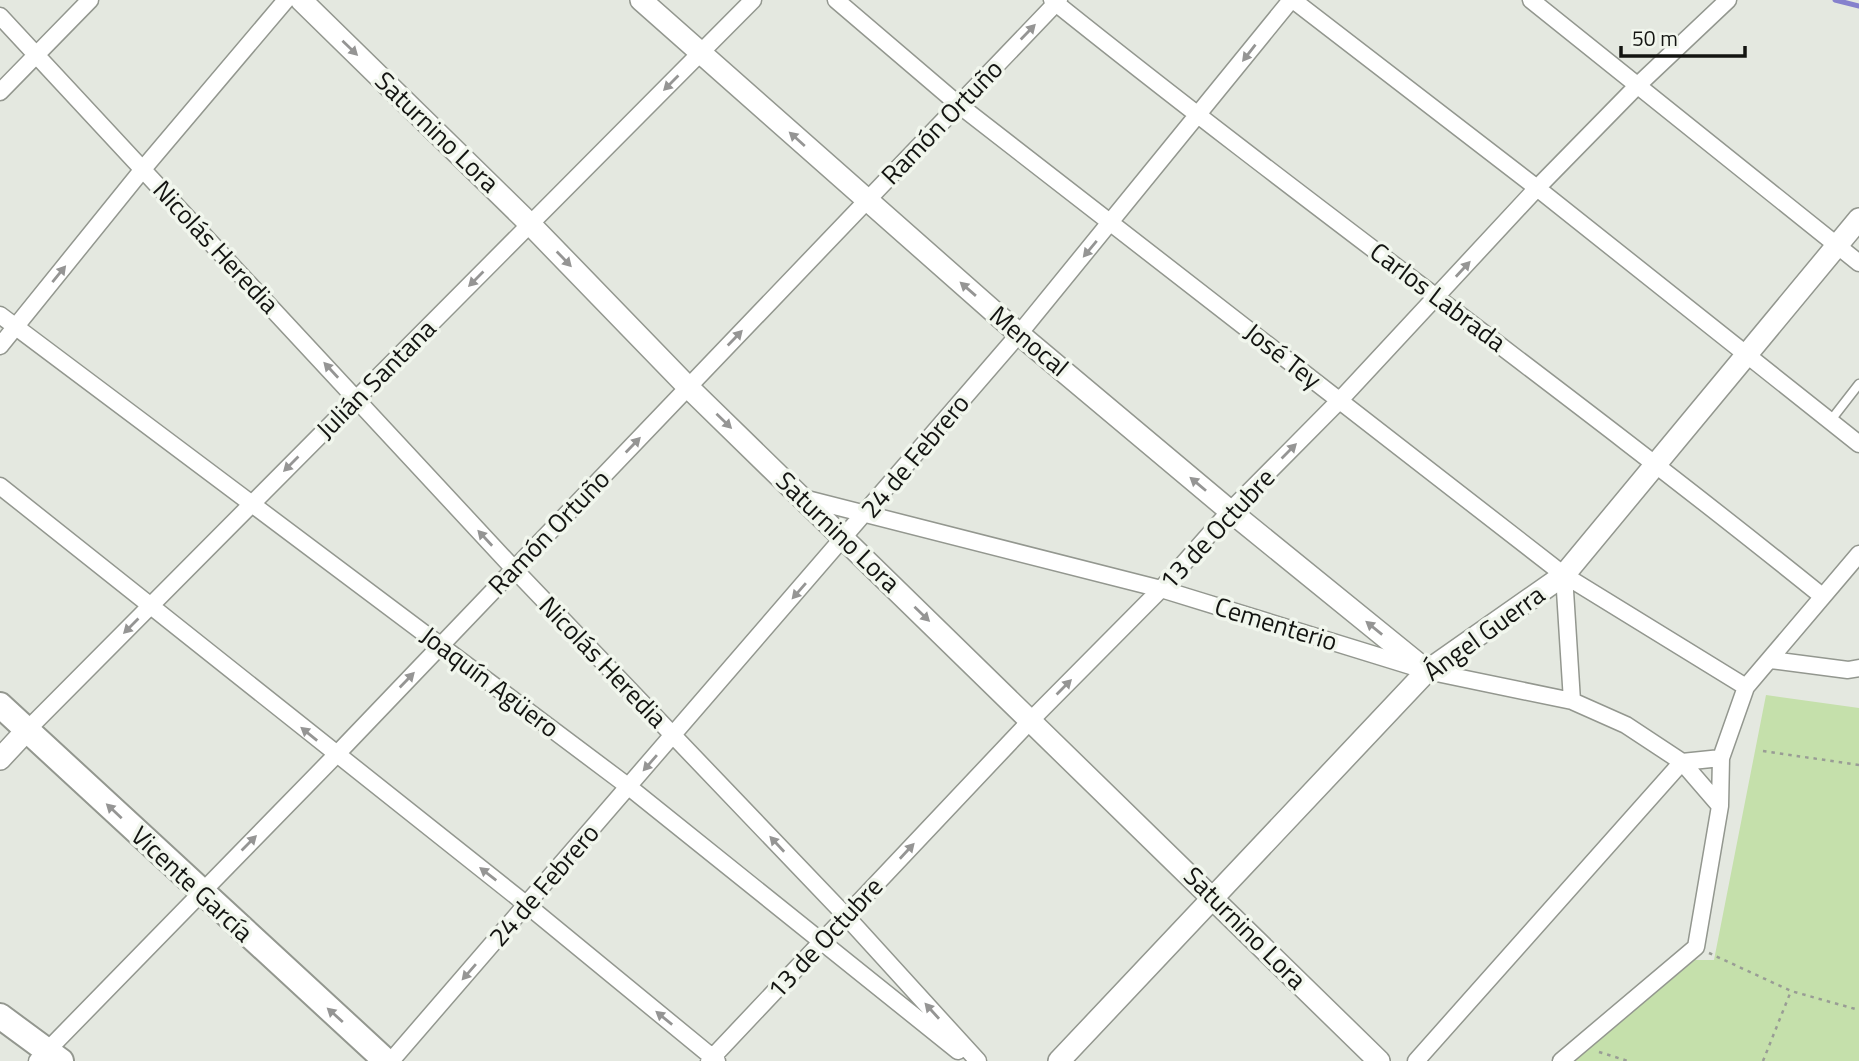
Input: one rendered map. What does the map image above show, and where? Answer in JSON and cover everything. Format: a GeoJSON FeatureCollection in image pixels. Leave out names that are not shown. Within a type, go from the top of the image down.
{"type":"FeatureCollection","features":[{"type":"Feature","properties":{"kind":"main road","name":"Vicente García"},"geometry":{"type":"LineString","coordinates":[[0,705],[386,1061]]}},
{"type":"Feature","properties":{"kind":"main road"},"geometry":{"type":"LineString","coordinates":[[0,1016],[48,1058]]}},
{"type":"Feature","properties":{"kind":"street"},"geometry":{"type":"LineString","coordinates":[[0,92],[90,0]]}},
{"type":"Feature","properties":{"kind":"street"},"geometry":{"type":"LineString","coordinates":[[0,346],[143,169],[286,0]]}},
{"type":"Feature","properties":{"kind":"street","name":"Saturnino Lora"},"geometry":{"type":"LineString","coordinates":[[301,0],[530,224],[688,387],[1032,719],[1380,1061]]}},
{"type":"Feature","properties":{"kind":"street","name":"Menocal"},"geometry":{"type":"LineString","coordinates":[[641,0],[1019,334],[1427,671]]}},
{"type":"Feature","properties":{"kind":"street","name":"Julián Santana"},"geometry":{"type":"LineString","coordinates":[[0,759],[753,0]]}},
{"type":"Feature","properties":{"kind":"street","name":"José Tey"},"geometry":{"type":"LineString","coordinates":[[836,0],[959,105],[1564,575],[1746,687]]}},
{"type":"Feature","properties":{"kind":"street"},"geometry":{"type":"LineString","coordinates":[[1292,0],[1537,188],[1859,444]]}},
{"type":"Feature","properties":{"kind":"street","name":"24 de Febrero"},"geometry":{"type":"LineString","coordinates":[[391,1061],[868,512],[1111,223],[1292,0]]}},
{"type":"Feature","properties":{"kind":"street"},"geometry":{"type":"LineString","coordinates":[[1531,0],[1859,263]]}},
{"type":"Feature","properties":{"kind":"street","name":"13 de Octubre"},"geometry":{"type":"LineString","coordinates":[[713,1060],[845,915],[1032,719],[1161,589],[1230,511],[1438,297],[1537,188],[1637,86],[1728,0]]}},
{"type":"Feature","properties":{"kind":"street","name":"Ramón Ortuño"},"geometry":{"type":"LineString","coordinates":[[48,1058],[201,892],[336,755],[1056,1]]}},
{"type":"Feature","properties":{"kind":"street","name":"Carlos Labrada"},"geometry":{"type":"LineString","coordinates":[[1056,1],[1199,116],[1657,462],[1822,596]]}},
{"type":"Feature","properties":{"kind":"street","name":"Nicolás Heredia"},"geometry":{"type":"LineString","coordinates":[[0,16],[514,569],[845,915],[978,1061]]}},
{"type":"Feature","properties":{"kind":"street","name":"Ángel Guerra"},"geometry":{"type":"LineString","coordinates":[[1059,1061],[1427,671],[1564,575],[1859,219]]}},
{"type":"Feature","properties":{"kind":"street","name":"Joaquín Agüero"},"geometry":{"type":"LineString","coordinates":[[0,315],[629,787],[971,1061]]}},
{"type":"Feature","properties":{"kind":"street"},"geometry":{"type":"LineString","coordinates":[[0,486],[527,905],[713,1060]]}},
{"type":"Feature","properties":{"kind":"street","name":"Cementerio"},"geometry":{"type":"LineString","coordinates":[[803,498],[868,512],[1161,589],[1427,671],[1572,701],[1626,725],[1682,762],[1720,806]]}},
{"type":"Feature","properties":{"kind":"street"},"geometry":{"type":"LineString","coordinates":[[1561,1061],[1696,947],[1720,806],[1721,758],[1746,687],[1859,554]]}},
{"type":"Feature","properties":{"kind":"street"},"geometry":{"type":"LineString","coordinates":[[1564,575],[1572,701]]}},
{"type":"Feature","properties":{"kind":"street"},"geometry":{"type":"LineString","coordinates":[[1771,660],[1848,670],[1859,668]]}},
{"type":"Feature","properties":{"kind":"street"},"geometry":{"type":"LineString","coordinates":[[1416,1061],[1682,762],[1721,758]]}},
{"type":"Feature","properties":{"kind":"lane"},"geometry":{"type":"LineString","coordinates":[[1831,420],[1859,384]]}},
{"type":"Feature","properties":{"kind":"path"},"geometry":{"type":"LineString","coordinates":[[1763,751],[1859,765]]}},
{"type":"Feature","properties":{"kind":"path"},"geometry":{"type":"LineString","coordinates":[[1696,947],[1791,991],[1859,1010]]}},
{"type":"Feature","properties":{"kind":"path"},"geometry":{"type":"LineString","coordinates":[[1763,1061],[1791,991]]}},
{"type":"Feature","properties":{"kind":"path"},"geometry":{"type":"LineString","coordinates":[[1580,1045],[1628,1061]]}},
{"type":"Feature","properties":{"kind":"green space"},"geometry":{"type":"Polygon","coordinates":[[[1766,695],[1859,708],[1859,1061],[1573,1061],[1695,960],[1714,960],[1766,695]]]}},
{"type":"Feature","properties":{"kind":"waterway"},"geometry":{"type":"LineString","coordinates":[[1835,0],[1859,6]]}}]}
